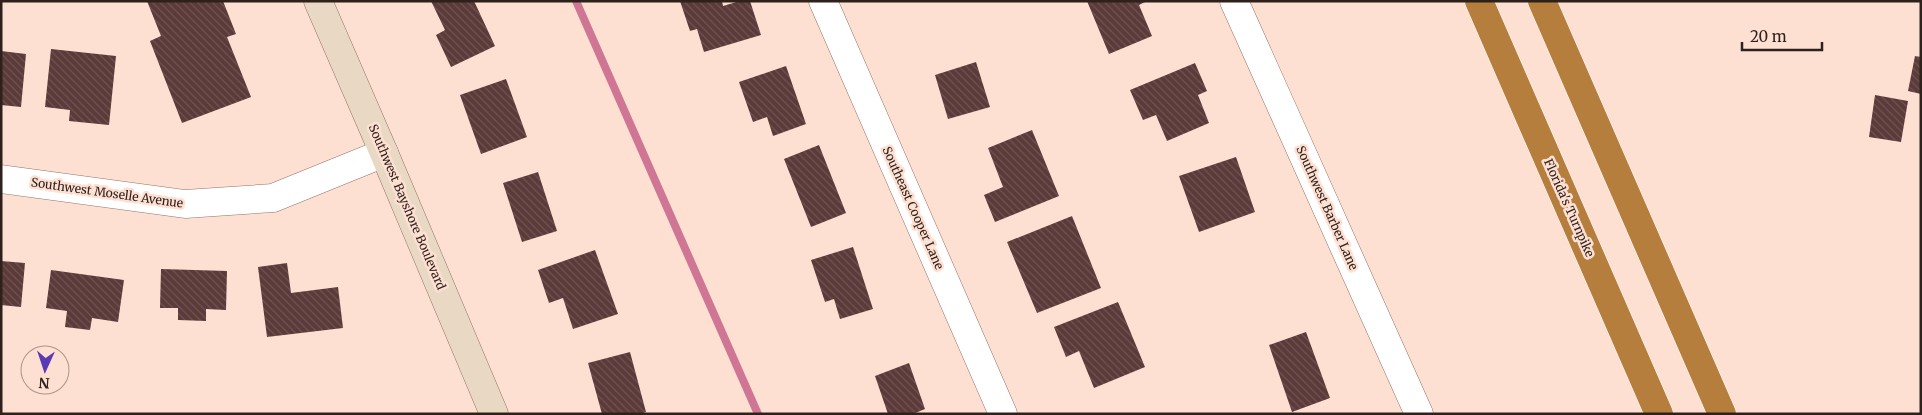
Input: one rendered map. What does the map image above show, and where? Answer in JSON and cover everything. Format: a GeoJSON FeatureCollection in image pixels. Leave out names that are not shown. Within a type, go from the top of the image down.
{"type":"FeatureCollection","features":[{"type":"Feature","properties":{"kind":"highway","name":"Florida's Turnpike"},"geometry":{"type":"LineString","coordinates":[[1479,1],[1659,414]]}},
{"type":"Feature","properties":{"kind":"highway"},"geometry":{"type":"LineString","coordinates":[[1542,1],[1722,414]]}},
{"type":"Feature","properties":{"kind":"street","name":"Southwest Bayshore Boulevard"},"geometry":{"type":"LineString","coordinates":[[318,1],[494,414]]}},
{"type":"Feature","properties":{"kind":"street","name":"Southeast Cooper Lane"},"geometry":{"type":"LineString","coordinates":[[823,1],[1003,414]]}},
{"type":"Feature","properties":{"kind":"street","name":"Southwest Barber Lane"},"geometry":{"type":"LineString","coordinates":[[1234,1],[1420,414]]}},
{"type":"Feature","properties":{"kind":"street","name":"Southwest Moselle Avenue"},"geometry":{"type":"LineString","coordinates":[[1,178],[185,204],[273,198],[384,153]]}},
{"type":"Feature","properties":{"kind":"building"},"geometry":{"type":"Polygon","coordinates":[[[147,1],[223,1],[236,34],[227,37],[251,97],[182,123],[150,41],[161,36],[147,1]]]}},
{"type":"Feature","properties":{"kind":"building"},"geometry":{"type":"Polygon","coordinates":[[[431,1],[474,1],[495,46],[451,67],[436,35],[445,30],[431,1]]]}},
{"type":"Feature","properties":{"kind":"building"},"geometry":{"type":"Polygon","coordinates":[[[680,1],[722,1],[723,6],[740,1],[750,1],[761,35],[704,52],[697,29],[690,31],[680,1]]]}},
{"type":"Feature","properties":{"kind":"building"},"geometry":{"type":"Polygon","coordinates":[[[1087,1],[1147,1],[1139,5],[1152,36],[1109,54],[1087,1]]]}},
{"type":"Feature","properties":{"kind":"building"},"geometry":{"type":"Polygon","coordinates":[[[51,49],[116,56],[109,125],[69,121],[70,110],[45,107],[51,49]]]}},
{"type":"Feature","properties":{"kind":"building"},"geometry":{"type":"Polygon","coordinates":[[[1,51],[26,54],[21,107],[1,105],[1,51]]]}},
{"type":"Feature","properties":{"kind":"building"},"geometry":{"type":"Polygon","coordinates":[[[1915,56],[1921,57],[1921,94],[1908,91],[1915,56]]]}},
{"type":"Feature","properties":{"kind":"building"},"geometry":{"type":"Polygon","coordinates":[[[976,62],[990,107],[948,119],[935,75],[976,62]]]}},
{"type":"Feature","properties":{"kind":"building"},"geometry":{"type":"Polygon","coordinates":[[[1195,63],[1207,91],[1198,95],[1209,123],[1167,141],[1156,115],[1143,120],[1130,90],[1195,63]]]}},
{"type":"Feature","properties":{"kind":"building"},"geometry":{"type":"Polygon","coordinates":[[[786,66],[806,124],[773,136],[767,117],[753,122],[739,82],[786,66]]]}},
{"type":"Feature","properties":{"kind":"building"},"geometry":{"type":"Polygon","coordinates":[[[506,79],[527,137],[481,154],[460,95],[506,79]]]}},
{"type":"Feature","properties":{"kind":"building"},"geometry":{"type":"Polygon","coordinates":[[[1875,95],[1908,101],[1901,142],[1869,137],[1875,95]]]}},
{"type":"Feature","properties":{"kind":"building"},"geometry":{"type":"Polygon","coordinates":[[[1032,130],[1059,196],[995,222],[984,195],[1003,187],[988,148],[1032,130]]]}},
{"type":"Feature","properties":{"kind":"building"},"geometry":{"type":"Polygon","coordinates":[[[819,145],[846,213],[811,227],[784,159],[819,145]]]}},
{"type":"Feature","properties":{"kind":"building"},"geometry":{"type":"Polygon","coordinates":[[[1236,157],[1255,212],[1199,232],[1179,176],[1236,157]]]}},
{"type":"Feature","properties":{"kind":"building"},"geometry":{"type":"Polygon","coordinates":[[[538,172],[557,231],[522,242],[503,183],[538,172]]]}},
{"type":"Feature","properties":{"kind":"building"},"geometry":{"type":"Polygon","coordinates":[[[1072,216],[1101,288],[1037,313],[1007,242],[1072,216]]]}},
{"type":"Feature","properties":{"kind":"building"},"geometry":{"type":"Polygon","coordinates":[[[853,247],[873,309],[840,319],[834,299],[825,302],[811,260],[853,247]]]}},
{"type":"Feature","properties":{"kind":"building"},"geometry":{"type":"Polygon","coordinates":[[[595,250],[618,314],[573,329],[563,298],[549,303],[538,270],[595,250]]]}},
{"type":"Feature","properties":{"kind":"building"},"geometry":{"type":"Polygon","coordinates":[[[1,261],[25,263],[21,307],[1,305],[1,261]]]}},
{"type":"Feature","properties":{"kind":"building"},"geometry":{"type":"Polygon","coordinates":[[[287,263],[291,293],[338,287],[343,328],[267,337],[258,267],[287,263]]]}},
{"type":"Feature","properties":{"kind":"building"},"geometry":{"type":"Polygon","coordinates":[[[161,269],[227,271],[226,310],[206,309],[206,321],[178,320],[178,308],[160,308],[161,269]]]}},
{"type":"Feature","properties":{"kind":"building"},"geometry":{"type":"Polygon","coordinates":[[[51,270],[124,280],[118,322],[92,318],[90,330],[65,327],[67,311],[46,308],[51,270]]]}},
{"type":"Feature","properties":{"kind":"building"},"geometry":{"type":"Polygon","coordinates":[[[1118,302],[1145,367],[1094,388],[1079,351],[1066,357],[1054,327],[1118,302]]]}},
{"type":"Feature","properties":{"kind":"building"},"geometry":{"type":"Polygon","coordinates":[[[1306,332],[1330,398],[1292,412],[1269,345],[1306,332]]]}},
{"type":"Feature","properties":{"kind":"building"},"geometry":{"type":"Polygon","coordinates":[[[630,352],[646,412],[640,414],[602,414],[588,363],[630,352]]]}},
{"type":"Feature","properties":{"kind":"building"},"geometry":{"type":"Polygon","coordinates":[[[909,363],[925,409],[913,414],[888,414],[875,376],[909,363]]]}},
{"type":"Feature","properties":{"kind":"waterway"},"geometry":{"type":"LineString","coordinates":[[576,1],[758,414]]}}]}
